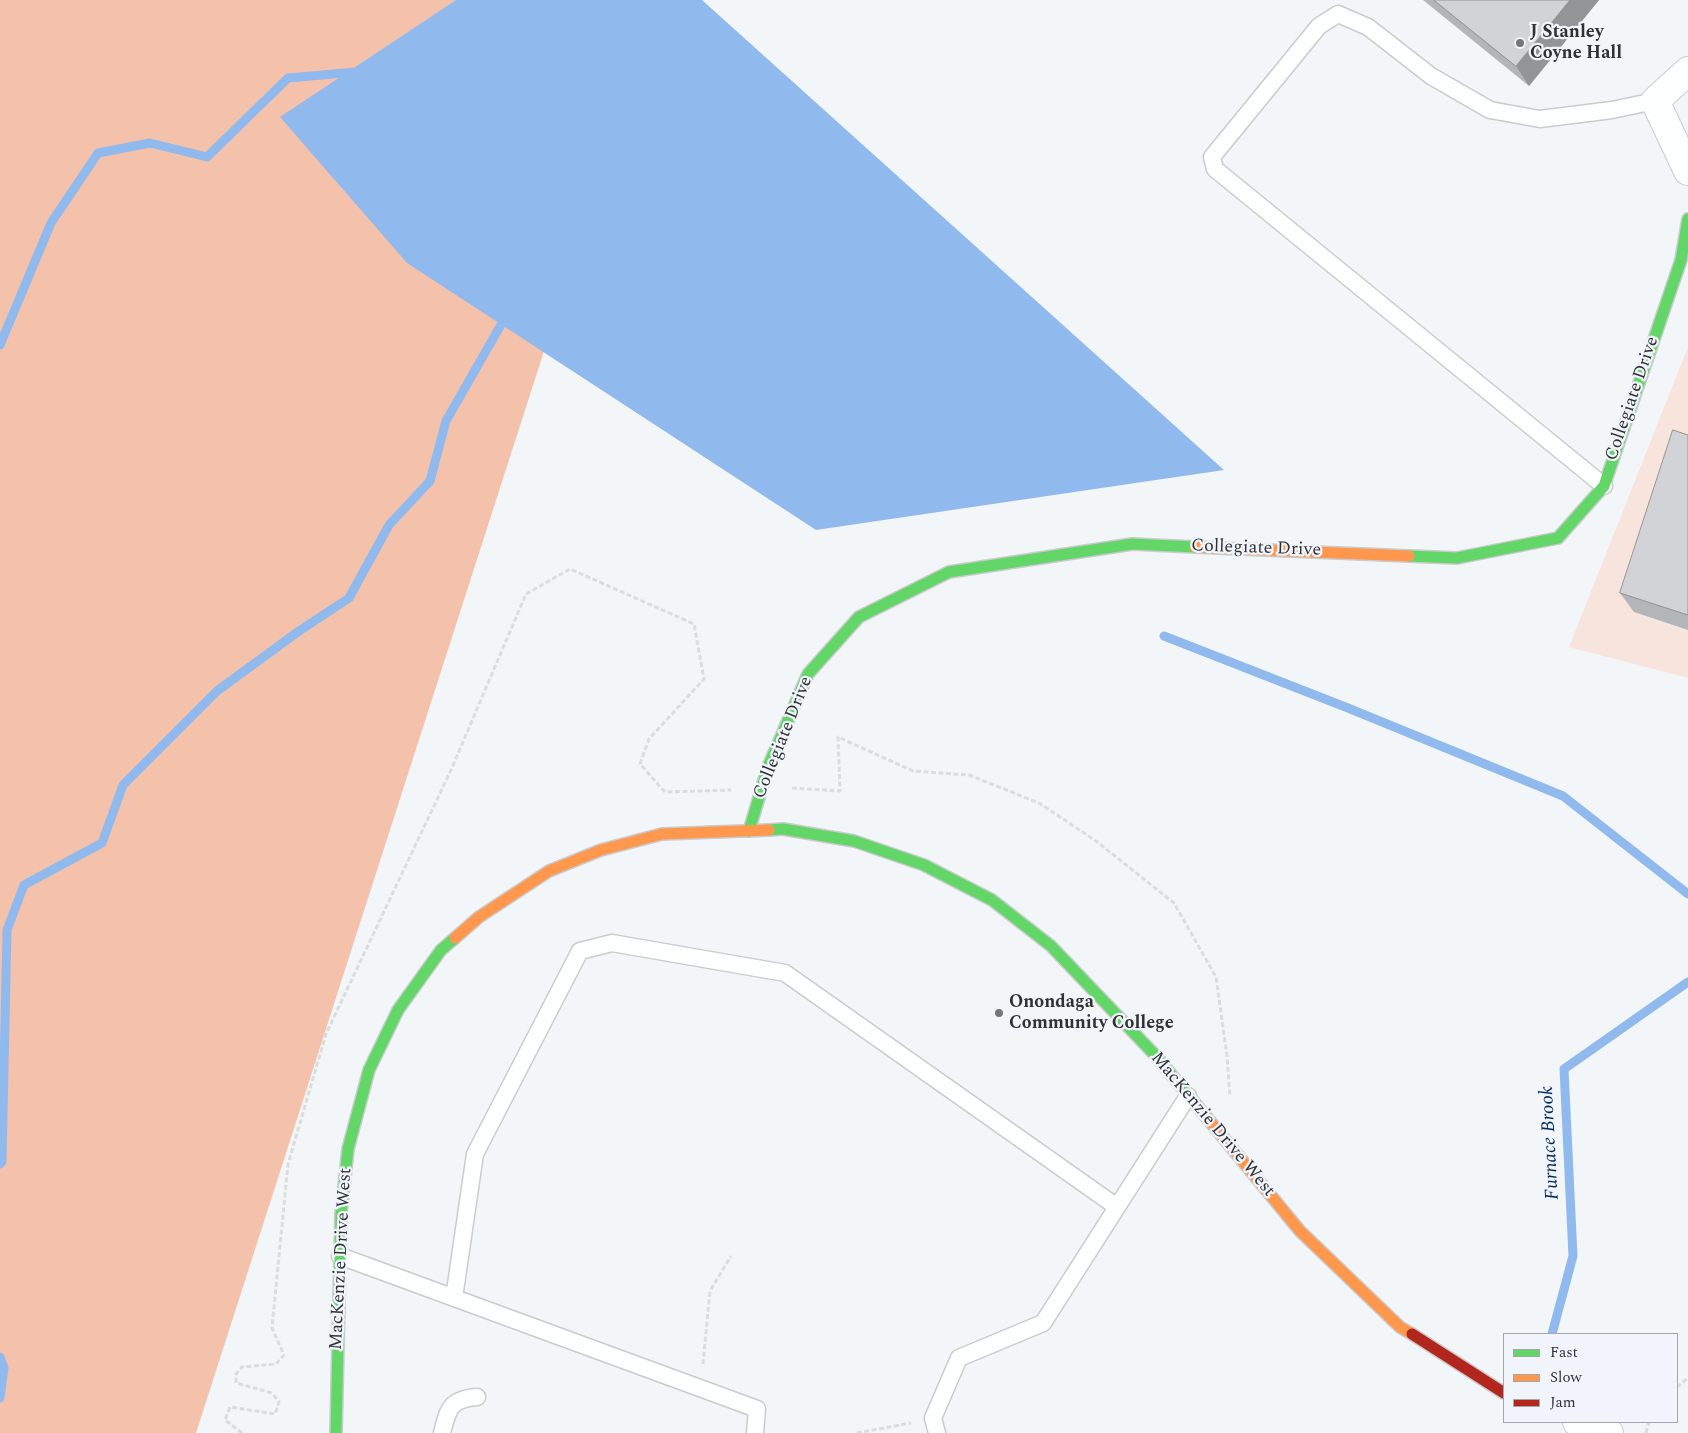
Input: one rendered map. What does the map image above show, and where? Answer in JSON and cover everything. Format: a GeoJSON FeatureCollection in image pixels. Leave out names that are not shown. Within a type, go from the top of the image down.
{"type":"FeatureCollection","features":[{"type":"Feature","properties":{"kind":"street"},"geometry":{"type":"LineString","coordinates":[[1688,71],[1654,101],[1688,171]]}},
{"type":"Feature","properties":{"kind":"street","name":"Collegiate Drive"},"geometry":{"type":"LineString","coordinates":[[749,831],[768,767],[808,674],[859,617],[949,572],[1132,544],[1457,558],[1558,538],[1604,486],[1681,260],[1688,219]]}},
{"type":"Feature","properties":{"kind":"street","name":"MacKenzie Drive West"},"geometry":{"type":"LineString","coordinates":[[336,1433],[341,1214],[348,1150],[369,1070],[398,1010],[441,950],[479,917],[548,871],[600,850],[662,834],[783,829],[854,841],[924,865],[992,900],[1051,946],[1155,1055],[1300,1231],[1400,1327],[1503,1392]]}},
{"type":"Feature","properties":{"kind":"street"},"geometry":{"type":"LineString","coordinates":[[1579,1423],[1609,1433]]}},
{"type":"Feature","properties":{"kind":"lane"},"geometry":{"type":"LineString","coordinates":[[1604,486],[1215,170],[1212,157],[1318,26],[1338,14],[1368,27],[1430,76],[1490,110],[1540,119],[1612,110],[1654,101]]}},
{"type":"Feature","properties":{"kind":"lane"},"geometry":{"type":"LineString","coordinates":[[454,1298],[475,1154],[580,951],[612,943],[785,973],[1117,1207]]}},
{"type":"Feature","properties":{"kind":"lane"},"geometry":{"type":"LineString","coordinates":[[935,1426],[959,1358],[1043,1323],[1188,1096]]}},
{"type":"Feature","properties":{"kind":"lane"},"geometry":{"type":"LineString","coordinates":[[340,1256],[757,1409],[755,1433]]}},
{"type":"Feature","properties":{"kind":"lane"},"geometry":{"type":"LineString","coordinates":[[442,1433],[447,1410],[462,1398],[477,1397]]}},
{"type":"Feature","properties":{"kind":"path"},"geometry":{"type":"LineString","coordinates":[[726,791],[762,787],[840,791],[838,737],[913,771],[969,775],[1039,803],[1096,841],[1174,903],[1216,977],[1227,1056],[1230,1104],[1222,1136]]}},
{"type":"Feature","properties":{"kind":"path"},"geometry":{"type":"LineString","coordinates":[[700,1389],[710,1291],[731,1256]]}},
{"type":"Feature","properties":{"kind":"path"},"geometry":{"type":"LineString","coordinates":[[1678,1387],[1688,1378]]}},
{"type":"Feature","properties":{"kind":"path"},"geometry":{"type":"LineString","coordinates":[[857,1433],[935,1426]]}},
{"type":"Feature","properties":{"kind":"shaded area"},"geometry":{"type":"Polygon","coordinates":[[[0,0],[657,0],[196,1433],[0,1433],[0,0]]]}},
{"type":"Feature","properties":{"kind":"shaded area"},"geometry":{"type":"Polygon","coordinates":[[[1688,347],[1688,678],[1569,647],[1688,347]]]}},
{"type":"Feature","properties":{"kind":"water"},"geometry":{"type":"Polygon","coordinates":[[[456,0],[702,0],[1224,470],[816,530],[407,263],[280,117],[456,0]]]}},
{"type":"Feature","properties":{"kind":"building"},"geometry":{"type":"Polygon","coordinates":[[[1434,0],[1570,0],[1516,66],[1434,0]]]}},
{"type":"Feature","properties":{"kind":"building"},"geometry":{"type":"Polygon","coordinates":[[[1673,430],[1688,435],[1688,615],[1620,593],[1673,430]]]}},
{"type":"Feature","properties":{"kind":"waterway"},"geometry":{"type":"LineString","coordinates":[[0,345],[51,223],[98,153],[150,143],[207,157],[288,78],[356,72]]}},
{"type":"Feature","properties":{"kind":"waterway"},"geometry":{"type":"LineString","coordinates":[[0,1164],[2,1162],[7,930],[24,885],[102,843],[123,785],[217,691],[299,631],[349,598],[389,525],[430,481],[446,421],[506,316]]}},
{"type":"Feature","properties":{"kind":"waterway"},"geometry":{"type":"LineString","coordinates":[[1164,636],[1348,708],[1563,796],[1688,894]]}},
{"type":"Feature","properties":{"kind":"waterway","name":"Furnace Brook"},"geometry":{"type":"LineString","coordinates":[[1552,1333],[1573,1256],[1564,1069],[1688,982]]}},
{"type":"Feature","properties":{"kind":"waterway"},"geometry":{"type":"LineString","coordinates":[[0,1357],[4,1368],[0,1398]]}},
{"type":"Feature","properties":{"kind":"traffic: fast"},"geometry":{"type":"LineString","coordinates":[[1409,556],[1457,558],[1558,538],[1604,486],[1681,260],[1688,219]]}},
{"type":"Feature","properties":{"kind":"traffic: fast"},"geometry":{"type":"LineString","coordinates":[[749,831],[768,767],[808,674],[859,617],[949,572],[1132,544],[1195,547]]}},
{"type":"Feature","properties":{"kind":"traffic: fast"},"geometry":{"type":"LineString","coordinates":[[769,830],[783,829],[854,841],[924,865],[992,900],[1051,946],[1155,1055],[1208,1119]]}},
{"type":"Feature","properties":{"kind":"traffic: fast"},"geometry":{"type":"LineString","coordinates":[[336,1433],[341,1214],[348,1149],[369,1070],[398,1010],[441,950],[455,938]]}},
{"type":"Feature","properties":{"kind":"traffic: slow"},"geometry":{"type":"LineString","coordinates":[[1195,547],[1409,556]]}},
{"type":"Feature","properties":{"kind":"traffic: slow"},"geometry":{"type":"LineString","coordinates":[[455,938],[479,917],[549,871],[601,850],[662,834],[769,830]]}},
{"type":"Feature","properties":{"kind":"traffic: slow"},"geometry":{"type":"LineString","coordinates":[[1208,1119],[1300,1231],[1400,1327],[1412,1334]]}},
{"type":"Feature","properties":{"kind":"traffic: jam"},"geometry":{"type":"LineString","coordinates":[[1412,1334],[1503,1392]]}},
{"type":"Feature","properties":{"kind":"place","name":"J Stanley Coyne Hall"},"geometry":{"type":"Point","coordinates":[1520,43]}},
{"type":"Feature","properties":{"kind":"place","name":"Onondaga Community College"},"geometry":{"type":"Point","coordinates":[999,1013]}}]}
